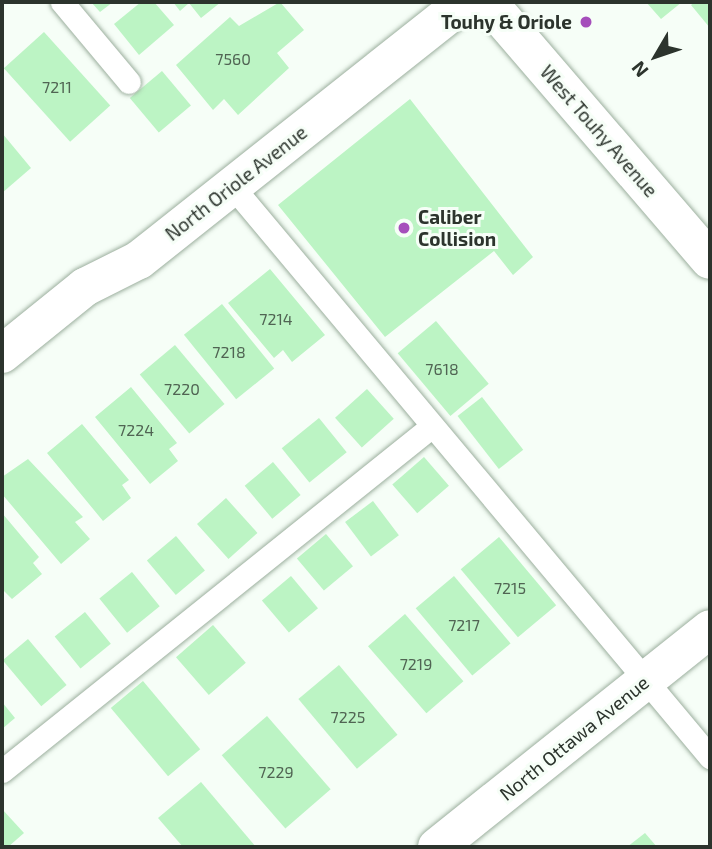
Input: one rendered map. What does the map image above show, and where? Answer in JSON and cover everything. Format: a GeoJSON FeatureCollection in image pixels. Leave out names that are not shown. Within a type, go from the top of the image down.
{"type":"FeatureCollection","features":[{"type":"Feature","properties":{"kind":"street","name":"North Oriole Avenue"},"geometry":{"type":"LineString","coordinates":[[2,354],[232,186],[465,2]]}},
{"type":"Feature","properties":{"kind":"street","name":"West Touhy Avenue"},"geometry":{"type":"LineString","coordinates":[[488,2],[710,260]]}},
{"type":"Feature","properties":{"kind":"street","name":"North Ottawa Avenue"},"geometry":{"type":"LineString","coordinates":[[437,847],[710,629]]}},
{"type":"Feature","properties":{"kind":"lane"},"geometry":{"type":"LineString","coordinates":[[62,2],[129,82]]}},
{"type":"Feature","properties":{"kind":"lane"},"geometry":{"type":"LineString","coordinates":[[232,186],[710,757]]}},
{"type":"Feature","properties":{"kind":"lane"},"geometry":{"type":"LineString","coordinates":[[2,771],[432,426]]}},
{"type":"Feature","properties":{"kind":"building"},"geometry":{"type":"Polygon","coordinates":[[[91,2],[113,2],[100,12],[91,2]]]}},
{"type":"Feature","properties":{"kind":"building"},"geometry":{"type":"Polygon","coordinates":[[[141,2],[154,2],[174,25],[139,55],[114,24],[141,2]]]}},
{"type":"Feature","properties":{"kind":"building"},"geometry":{"type":"Polygon","coordinates":[[[173,2],[221,2],[201,18],[189,3],[180,11],[173,2]]]}},
{"type":"Feature","properties":{"kind":"building"},"geometry":{"type":"Polygon","coordinates":[[[280,2],[304,30],[277,53],[289,68],[238,115],[224,99],[213,110],[176,65],[230,17],[239,26],[280,2]]]}},
{"type":"Feature","properties":{"kind":"building"},"geometry":{"type":"Polygon","coordinates":[[[646,2],[682,2],[661,19],[646,2]]]}},
{"type":"Feature","properties":{"kind":"building"},"geometry":{"type":"Polygon","coordinates":[[[695,2],[710,2],[710,28],[691,5],[695,2]]]}},
{"type":"Feature","properties":{"kind":"building"},"geometry":{"type":"Polygon","coordinates":[[[44,32],[110,106],[70,142],[4,68],[44,32]]]}},
{"type":"Feature","properties":{"kind":"building"},"geometry":{"type":"Polygon","coordinates":[[[162,71],[191,105],[159,132],[130,98],[162,71]]]}},
{"type":"Feature","properties":{"kind":"building","name":"Caliber Collision"},"geometry":{"type":"Polygon","coordinates":[[[410,99],[533,257],[513,275],[494,251],[385,337],[278,205],[410,99]]]}},
{"type":"Feature","properties":{"kind":"building"},"geometry":{"type":"Polygon","coordinates":[[[2,133],[31,168],[2,193],[2,133]]]}},
{"type":"Feature","properties":{"kind":"building"},"geometry":{"type":"Polygon","coordinates":[[[270,269],[325,335],[292,362],[283,350],[274,358],[228,303],[270,269]]]}},
{"type":"Feature","properties":{"kind":"building"},"geometry":{"type":"Polygon","coordinates":[[[222,304],[274,369],[236,399],[184,335],[222,304]]]}},
{"type":"Feature","properties":{"kind":"building"},"geometry":{"type":"Polygon","coordinates":[[[436,321],[489,384],[450,416],[398,353],[436,321]]]}},
{"type":"Feature","properties":{"kind":"building"},"geometry":{"type":"Polygon","coordinates":[[[175,345],[224,404],[189,434],[140,375],[175,345]]]}},
{"type":"Feature","properties":{"kind":"building"},"geometry":{"type":"Polygon","coordinates":[[[131,387],[177,443],[169,449],[178,461],[150,484],[95,417],[131,387]]]}},
{"type":"Feature","properties":{"kind":"building"},"geometry":{"type":"Polygon","coordinates":[[[367,389],[394,419],[362,447],[335,418],[367,389]]]}},
{"type":"Feature","properties":{"kind":"building"},"geometry":{"type":"Polygon","coordinates":[[[482,397],[523,450],[499,469],[458,416],[482,397]]]}},
{"type":"Feature","properties":{"kind":"building"},"geometry":{"type":"Polygon","coordinates":[[[319,418],[347,452],[309,482],[282,448],[319,418]]]}},
{"type":"Feature","properties":{"kind":"building"},"geometry":{"type":"Polygon","coordinates":[[[82,424],[129,480],[122,485],[131,498],[103,521],[47,453],[82,424]]]}},
{"type":"Feature","properties":{"kind":"building"},"geometry":{"type":"Polygon","coordinates":[[[424,457],[449,486],[417,513],[392,485],[424,457]]]}},
{"type":"Feature","properties":{"kind":"building"},"geometry":{"type":"Polygon","coordinates":[[[28,459],[83,517],[75,522],[90,539],[61,564],[2,494],[2,477],[28,459]]]}},
{"type":"Feature","properties":{"kind":"building"},"geometry":{"type":"Polygon","coordinates":[[[273,462],[301,495],[272,519],[245,486],[273,462]]]}},
{"type":"Feature","properties":{"kind":"building"},"geometry":{"type":"Polygon","coordinates":[[[226,498],[257,533],[228,559],[197,524],[226,498]]]}},
{"type":"Feature","properties":{"kind":"building"},"geometry":{"type":"Polygon","coordinates":[[[373,501],[399,535],[371,556],[345,522],[373,501]]]}},
{"type":"Feature","properties":{"kind":"building"},"geometry":{"type":"Polygon","coordinates":[[[2,513],[39,557],[33,563],[42,574],[12,599],[2,589],[2,513]]]}},
{"type":"Feature","properties":{"kind":"building"},"geometry":{"type":"Polygon","coordinates":[[[326,534],[353,566],[324,591],[297,558],[326,534]]]}},
{"type":"Feature","properties":{"kind":"building"},"geometry":{"type":"Polygon","coordinates":[[[176,536],[205,570],[176,595],[147,560],[176,536]]]}},
{"type":"Feature","properties":{"kind":"building"},"geometry":{"type":"Polygon","coordinates":[[[499,537],[556,605],[518,637],[461,569],[499,537]]]}},
{"type":"Feature","properties":{"kind":"building"},"geometry":{"type":"Polygon","coordinates":[[[132,572],[160,606],[127,633],[99,598],[132,572]]]}},
{"type":"Feature","properties":{"kind":"building"},"geometry":{"type":"Polygon","coordinates":[[[291,576],[318,608],[289,633],[262,600],[291,576]]]}},
{"type":"Feature","properties":{"kind":"building"},"geometry":{"type":"Polygon","coordinates":[[[454,576],[511,643],[472,676],[416,608],[454,576]]]}},
{"type":"Feature","properties":{"kind":"building"},"geometry":{"type":"Polygon","coordinates":[[[85,612],[111,644],[80,668],[55,637],[85,612]]]}},
{"type":"Feature","properties":{"kind":"building"},"geometry":{"type":"Polygon","coordinates":[[[405,614],[463,681],[426,713],[368,646],[405,614]]]}},
{"type":"Feature","properties":{"kind":"building"},"geometry":{"type":"Polygon","coordinates":[[[213,625],[246,663],[209,695],[176,657],[213,625]]]}},
{"type":"Feature","properties":{"kind":"building"},"geometry":{"type":"Polygon","coordinates":[[[28,639],[67,685],[41,706],[3,660],[28,639]]]}},
{"type":"Feature","properties":{"kind":"building"},"geometry":{"type":"Polygon","coordinates":[[[339,665],[397,735],[357,769],[298,699],[339,665]]]}},
{"type":"Feature","properties":{"kind":"building"},"geometry":{"type":"Polygon","coordinates":[[[143,681],[200,749],[168,776],[111,708],[143,681]]]}},
{"type":"Feature","properties":{"kind":"building"},"geometry":{"type":"Polygon","coordinates":[[[2,702],[15,718],[2,729],[2,702]]]}},
{"type":"Feature","properties":{"kind":"building"},"geometry":{"type":"Polygon","coordinates":[[[267,716],[331,789],[285,829],[222,755],[267,716]]]}},
{"type":"Feature","properties":{"kind":"building"},"geometry":{"type":"Polygon","coordinates":[[[201,782],[256,847],[183,847],[158,818],[201,782]]]}},
{"type":"Feature","properties":{"kind":"building"},"geometry":{"type":"Polygon","coordinates":[[[2,809],[24,833],[8,847],[2,847],[2,809]]]}},
{"type":"Feature","properties":{"kind":"building"},"geometry":{"type":"Polygon","coordinates":[[[645,833],[657,847],[627,847],[645,833]]]}},
{"type":"Feature","properties":{"kind":"place","name":"Touhy & Oriole"},"geometry":{"type":"Point","coordinates":[586,22]}},
{"type":"Feature","properties":{"kind":"place","name":"Caliber Collision"},"geometry":{"type":"Point","coordinates":[404,228]}}]}
